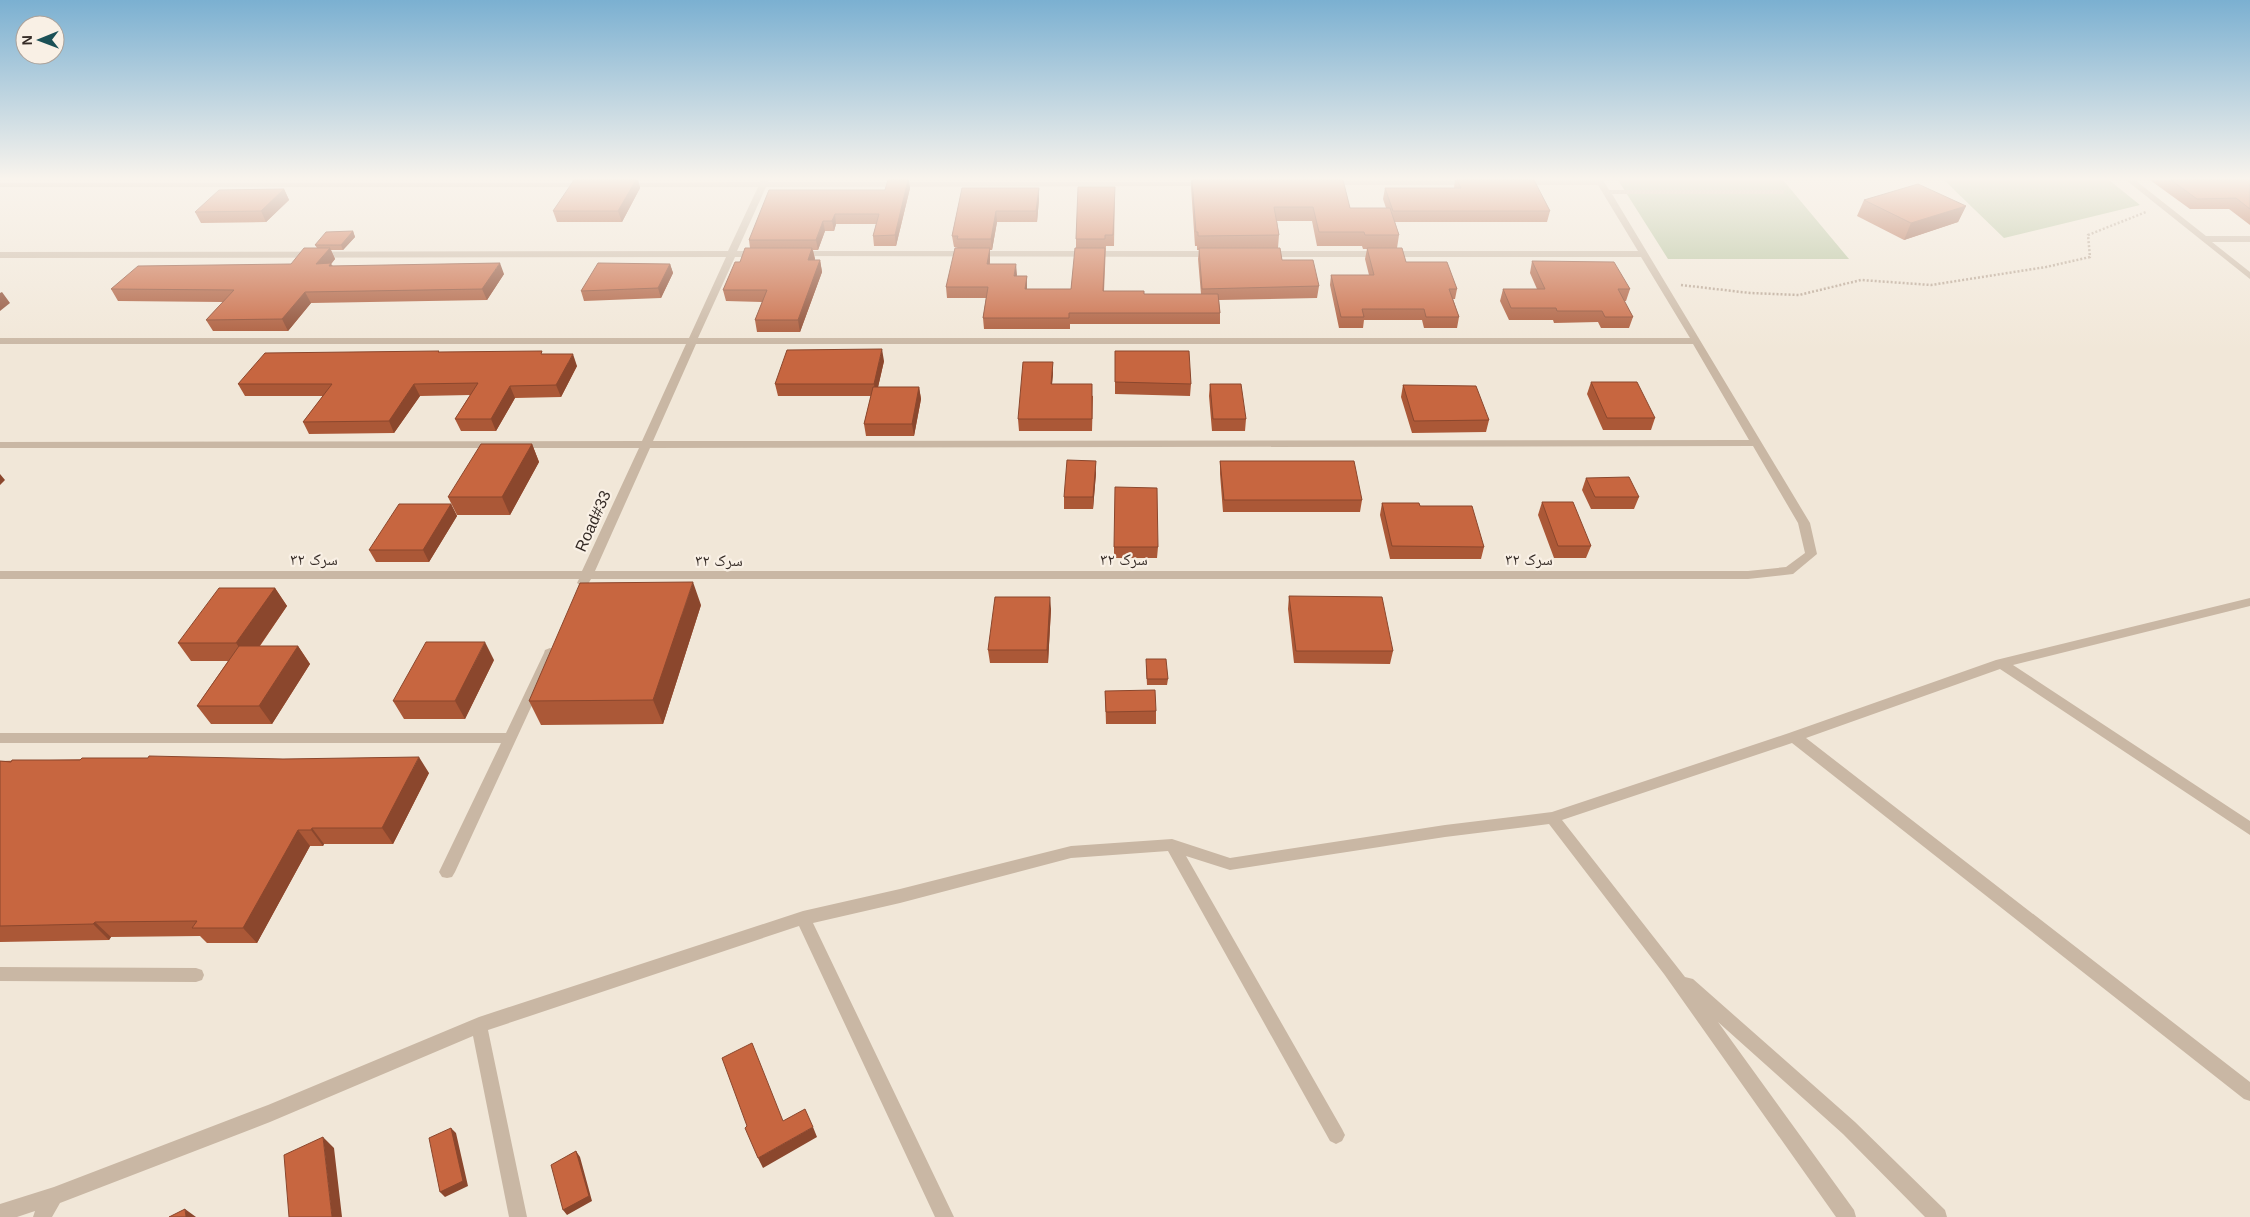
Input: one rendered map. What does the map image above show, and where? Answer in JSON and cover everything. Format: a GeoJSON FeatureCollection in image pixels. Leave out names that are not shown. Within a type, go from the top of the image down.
{"type":"FeatureCollection","features":[{"type":"Feature","properties":{"kind":"street","name":"Road#33"},"geometry":{"type":"LineString","coordinates":[[578,594],[739,237]]}},
{"type":"Feature","properties":{"kind":"street","name":"سرک ۳۲"},"geometry":{"type":"LineString","coordinates":[[0,575],[1748,575],[1789,571],[1812,554],[1804,523],[1634,237]]}},
{"type":"Feature","properties":{"kind":"street"},"geometry":{"type":"LineString","coordinates":[[2201,237],[2250,276]]}},
{"type":"Feature","properties":{"kind":"street"},"geometry":{"type":"LineString","coordinates":[[2204,239],[2250,239]]}},
{"type":"Feature","properties":{"kind":"street"},"geometry":{"type":"LineString","coordinates":[[0,255],[771,254]]}},
{"type":"Feature","properties":{"kind":"street"},"geometry":{"type":"LineString","coordinates":[[791,254],[1228,254]]}},
{"type":"Feature","properties":{"kind":"street"},"geometry":{"type":"LineString","coordinates":[[1257,254],[1644,254]]}},
{"type":"Feature","properties":{"kind":"street"},"geometry":{"type":"LineString","coordinates":[[0,341],[1696,341]]}},
{"type":"Feature","properties":{"kind":"street"},"geometry":{"type":"LineString","coordinates":[[0,445],[1756,443]]}},
{"type":"Feature","properties":{"kind":"street"},"geometry":{"type":"LineString","coordinates":[[0,1214],[54,1196],[270,1114],[479,1025],[803,918],[900,896],[1071,852],[1172,845],[1230,864],[1445,831],[1552,818],[1794,737],[2002,664],[2250,602]]}},
{"type":"Feature","properties":{"kind":"street"},"geometry":{"type":"LineString","coordinates":[[447,872],[557,639]]}},
{"type":"Feature","properties":{"kind":"street"},"geometry":{"type":"LineString","coordinates":[[2002,664],[2250,829]]}},
{"type":"Feature","properties":{"kind":"street"},"geometry":{"type":"LineString","coordinates":[[1794,737],[2250,1093]]}},
{"type":"Feature","properties":{"kind":"street"},"geometry":{"type":"LineString","coordinates":[[0,738],[510,738]]}},
{"type":"Feature","properties":{"kind":"street"},"geometry":{"type":"LineString","coordinates":[[1552,818],[1670,969],[1847,1217]]}},
{"type":"Feature","properties":{"kind":"street"},"geometry":{"type":"LineString","coordinates":[[1172,845],[1336,1135]]}},
{"type":"Feature","properties":{"kind":"street"},"geometry":{"type":"LineString","coordinates":[[803,918],[945,1217]]}},
{"type":"Feature","properties":{"kind":"street"},"geometry":{"type":"LineString","coordinates":[[1670,969],[1849,1128],[1938,1217]]}},
{"type":"Feature","properties":{"kind":"street"},"geometry":{"type":"LineString","coordinates":[[0,974],[196,975]]}},
{"type":"Feature","properties":{"kind":"street"},"geometry":{"type":"LineString","coordinates":[[479,1025],[518,1217]]}},
{"type":"Feature","properties":{"kind":"street"},"geometry":{"type":"LineString","coordinates":[[42,1217],[54,1196]]}},
{"type":"Feature","properties":{"kind":"path"},"geometry":{"type":"LineString","coordinates":[[1662,282],[1750,293],[1799,295],[1861,280],[1931,285],[2046,267],[2090,257],[2088,237]]}},
{"type":"Feature","properties":{"kind":"green space"},"geometry":{"type":"Polygon","coordinates":[[[1654,237],[1830,237],[1849,259],[1668,259],[1654,237]]]}},
{"type":"Feature","properties":{"kind":"building"},"geometry":{"type":"Polygon","coordinates":[[[322,237],[348,237],[341,245],[315,245],[322,237]]]}},
{"type":"Feature","properties":{"kind":"building"},"geometry":{"type":"Polygon","coordinates":[[[750,237],[817,237],[816,240],[749,240],[750,237]]]}},
{"type":"Feature","properties":{"kind":"building"},"geometry":{"type":"Polygon","coordinates":[[[958,237],[991,237],[991,239],[957,239],[958,237]]]}},
{"type":"Feature","properties":{"kind":"building"},"geometry":{"type":"Polygon","coordinates":[[[1076,237],[1105,237],[1105,239],[1076,239],[1076,237]]]}},
{"type":"Feature","properties":{"kind":"building"},"geometry":{"type":"Polygon","coordinates":[[[304,248],[330,248],[316,264],[331,263],[329,266],[500,263],[482,289],[305,292],[282,319],[206,320],[234,290],[111,289],[138,266],[291,264],[304,248]]]}},
{"type":"Feature","properties":{"kind":"building"},"geometry":{"type":"Polygon","coordinates":[[[745,248],[812,248],[808,260],[820,260],[798,320],[755,320],[767,290],[723,290],[735,262],[740,262],[745,248]]]}},
{"type":"Feature","properties":{"kind":"building"},"geometry":{"type":"Polygon","coordinates":[[[955,248],[990,248],[987,264],[1016,264],[1014,276],[1027,276],[1025,289],[1071,289],[1075,248],[1105,248],[1103,291],[1144,291],[1144,294],[1218,294],[1220,313],[1069,313],[1069,318],[983,318],[988,287],[946,287],[955,248]]]}},
{"type":"Feature","properties":{"kind":"building"},"geometry":{"type":"Polygon","coordinates":[[[1199,248],[1280,248],[1282,260],[1313,260],[1319,286],[1202,289],[1199,248]]]}},
{"type":"Feature","properties":{"kind":"building"},"geometry":{"type":"Polygon","coordinates":[[[1367,248],[1402,248],[1406,262],[1447,262],[1457,289],[1449,289],[1459,317],[1426,317],[1424,309],[1362,309],[1364,317],[1341,317],[1331,275],[1374,275],[1367,248]]]}},
{"type":"Feature","properties":{"kind":"building"},"geometry":{"type":"Polygon","coordinates":[[[1532,261],[1614,262],[1630,289],[1618,289],[1633,317],[1605,317],[1602,311],[1511,308],[1503,289],[1545,289],[1532,261]]]}},
{"type":"Feature","properties":{"kind":"building"},"geometry":{"type":"Polygon","coordinates":[[[598,263],[670,264],[658,288],[581,291],[598,263]]]}},
{"type":"Feature","properties":{"kind":"building"},"geometry":{"type":"Polygon","coordinates":[[[882,349],[874,384],[775,384],[787,350],[882,349]]]}},
{"type":"Feature","properties":{"kind":"building"},"geometry":{"type":"Polygon","coordinates":[[[542,351],[541,354],[573,354],[556,385],[510,386],[491,419],[455,419],[478,383],[414,384],[389,421],[303,422],[332,384],[238,384],[265,353],[542,351]]]}},
{"type":"Feature","properties":{"kind":"building"},"geometry":{"type":"Polygon","coordinates":[[[1115,351],[1189,351],[1191,384],[1115,382],[1115,351]]]}},
{"type":"Feature","properties":{"kind":"building"},"geometry":{"type":"Polygon","coordinates":[[[1023,362],[1053,362],[1051,384],[1092,384],[1092,419],[1018,419],[1023,362]]]}},
{"type":"Feature","properties":{"kind":"building"},"geometry":{"type":"Polygon","coordinates":[[[1591,382],[1637,382],[1655,418],[1607,418],[1591,382]]]}},
{"type":"Feature","properties":{"kind":"building"},"geometry":{"type":"Polygon","coordinates":[[[1210,384],[1241,384],[1246,419],[1213,419],[1210,384]]]}},
{"type":"Feature","properties":{"kind":"building"},"geometry":{"type":"Polygon","coordinates":[[[1403,385],[1476,386],[1489,420],[1414,421],[1403,385]]]}},
{"type":"Feature","properties":{"kind":"building"},"geometry":{"type":"Polygon","coordinates":[[[873,387],[919,387],[912,424],[864,424],[873,387]]]}},
{"type":"Feature","properties":{"kind":"building"},"geometry":{"type":"Polygon","coordinates":[[[481,444],[532,444],[502,497],[448,497],[481,444]]]}},
{"type":"Feature","properties":{"kind":"building"},"geometry":{"type":"Polygon","coordinates":[[[1067,460],[1096,461],[1093,497],[1064,497],[1067,460]]]}},
{"type":"Feature","properties":{"kind":"building"},"geometry":{"type":"Polygon","coordinates":[[[1220,461],[1354,461],[1362,500],[1224,500],[1220,461]]]}},
{"type":"Feature","properties":{"kind":"building"},"geometry":{"type":"Polygon","coordinates":[[[1629,477],[1639,497],[1595,497],[1586,478],[1629,477]]]}},
{"type":"Feature","properties":{"kind":"building"},"geometry":{"type":"Polygon","coordinates":[[[1115,487],[1157,488],[1158,547],[1114,547],[1115,487]]]}},
{"type":"Feature","properties":{"kind":"building"},"geometry":{"type":"Polygon","coordinates":[[[1542,502],[1573,502],[1591,546],[1558,546],[1542,502]]]}},
{"type":"Feature","properties":{"kind":"building"},"geometry":{"type":"Polygon","coordinates":[[[1382,503],[1419,503],[1420,506],[1472,506],[1484,547],[1392,546],[1382,503]]]}},
{"type":"Feature","properties":{"kind":"building"},"geometry":{"type":"Polygon","coordinates":[[[399,504],[451,504],[423,550],[369,550],[399,504]]]}},
{"type":"Feature","properties":{"kind":"building"},"geometry":{"type":"Polygon","coordinates":[[[693,582],[653,700],[529,701],[580,583],[693,582]]]}},
{"type":"Feature","properties":{"kind":"building"},"geometry":{"type":"Polygon","coordinates":[[[219,588],[275,588],[236,643],[178,643],[219,588]]]}},
{"type":"Feature","properties":{"kind":"building"},"geometry":{"type":"Polygon","coordinates":[[[1289,596],[1382,597],[1393,651],[1296,651],[1289,596]]]}},
{"type":"Feature","properties":{"kind":"building"},"geometry":{"type":"Polygon","coordinates":[[[995,597],[1050,597],[1047,650],[988,650],[995,597]]]}},
{"type":"Feature","properties":{"kind":"building"},"geometry":{"type":"Polygon","coordinates":[[[426,642],[485,642],[455,701],[393,701],[426,642]]]}},
{"type":"Feature","properties":{"kind":"building"},"geometry":{"type":"Polygon","coordinates":[[[239,646],[298,646],[259,706],[197,706],[239,646]]]}},
{"type":"Feature","properties":{"kind":"building"},"geometry":{"type":"Polygon","coordinates":[[[1146,659],[1166,659],[1168,679],[1147,679],[1146,659]]]}},
{"type":"Feature","properties":{"kind":"building"},"geometry":{"type":"Polygon","coordinates":[[[1155,690],[1156,711],[1106,712],[1105,691],[1155,690]]]}},
{"type":"Feature","properties":{"kind":"building"},"geometry":{"type":"Polygon","coordinates":[[[149,756],[283,759],[419,757],[382,828],[312,828],[311,830],[298,830],[243,928],[192,928],[197,921],[95,922],[93,924],[0,926],[0,761],[148,758],[149,756]]]}},
{"type":"Feature","properties":{"kind":"building"},"geometry":{"type":"Polygon","coordinates":[[[752,1043],[783,1121],[805,1109],[813,1127],[758,1158],[745,1128],[747,1126],[722,1058],[752,1043]]]}},
{"type":"Feature","properties":{"kind":"building"},"geometry":{"type":"Polygon","coordinates":[[[451,1128],[463,1181],[440,1192],[429,1138],[451,1128]]]}},
{"type":"Feature","properties":{"kind":"building"},"geometry":{"type":"Polygon","coordinates":[[[323,1137],[332,1217],[289,1217],[284,1155],[323,1137]]]}},
{"type":"Feature","properties":{"kind":"building"},"geometry":{"type":"Polygon","coordinates":[[[576,1151],[589,1196],[563,1210],[551,1165],[576,1151]]]}},
{"type":"Feature","properties":{"kind":"building"},"geometry":{"type":"Polygon","coordinates":[[[185,1209],[186,1217],[169,1217],[185,1209]]]}}]}
